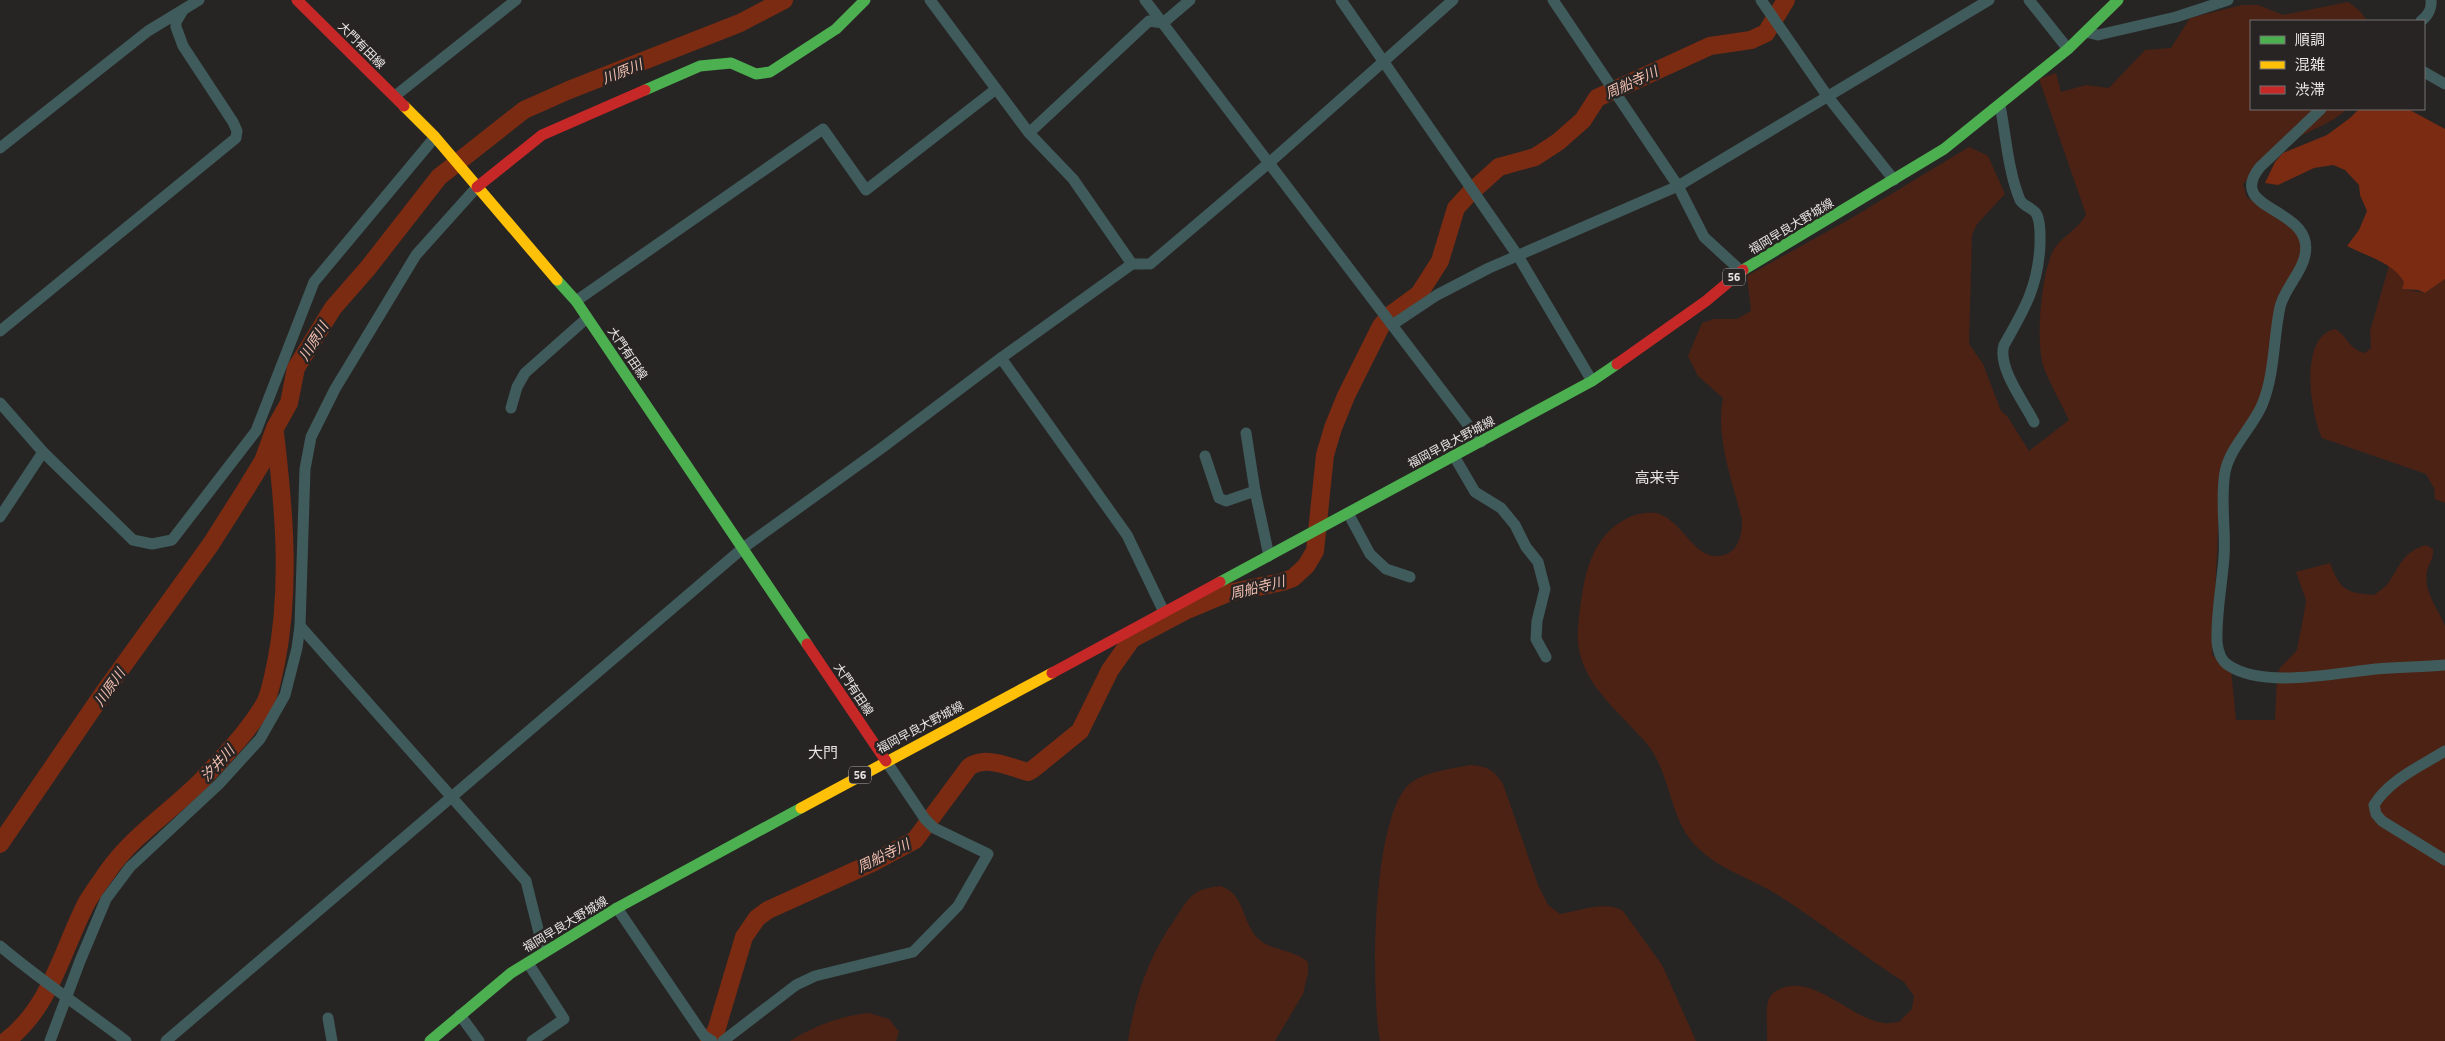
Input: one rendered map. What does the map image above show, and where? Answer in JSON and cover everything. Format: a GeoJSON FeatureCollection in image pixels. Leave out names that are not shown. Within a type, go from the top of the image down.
{"type":"FeatureCollection","features":[{"type":"Feature","properties":{"kind":"main road","name":"大門有田線"},"geometry":{"type":"LineString","coordinates":[[297,0],[435,137],[444,150],[576,300],[886,761]]}},
{"type":"Feature","properties":{"kind":"main road"},"geometry":{"type":"LineString","coordinates":[[477,187],[542,135],[700,66],[731,63],[756,74],[770,72],[836,29],[865,0]]}},
{"type":"Feature","properties":{"kind":"main road","name":"福岡早良大野城線"},"geometry":{"type":"LineString","coordinates":[[430,1041],[491,989],[528,963],[617,908],[1592,381],[1706,301],[1741,271],[1944,149],[2000,106],[2068,49],[2118,0]]}},
{"type":"Feature","properties":{"kind":"street"},"geometry":{"type":"LineString","coordinates":[[0,148],[148,31],[199,0]]}},
{"type":"Feature","properties":{"kind":"street"},"geometry":{"type":"LineString","coordinates":[[395,96],[516,0]]}},
{"type":"Feature","properties":{"kind":"street"},"geometry":{"type":"LineString","coordinates":[[930,0],[1029,133],[1072,178],[1132,264]]}},
{"type":"Feature","properties":{"kind":"street"},"geometry":{"type":"LineString","coordinates":[[1145,0],[1481,442]]}},
{"type":"Feature","properties":{"kind":"street"},"geometry":{"type":"LineString","coordinates":[[1029,133],[1149,21],[1163,23],[1190,0]]}},
{"type":"Feature","properties":{"kind":"street"},"geometry":{"type":"LineString","coordinates":[[1341,0],[1518,256],[1592,381]]}},
{"type":"Feature","properties":{"kind":"street"},"geometry":{"type":"LineString","coordinates":[[166,1041],[743,548],[883,448],[1001,358],[1132,264],[1150,264],[1270,162],[1454,0]]}},
{"type":"Feature","properties":{"kind":"street"},"geometry":{"type":"LineString","coordinates":[[1553,0],[1678,186],[1704,237],[1741,271]]}},
{"type":"Feature","properties":{"kind":"street"},"geometry":{"type":"LineString","coordinates":[[1761,0],[1828,97],[1894,180]]}},
{"type":"Feature","properties":{"kind":"street"},"geometry":{"type":"LineString","coordinates":[[1392,326],[1437,295],[1488,268],[1678,186],[1989,0]]}},
{"type":"Feature","properties":{"kind":"street"},"geometry":{"type":"LineString","coordinates":[[2029,0],[2068,49]]}},
{"type":"Feature","properties":{"kind":"street"},"geometry":{"type":"LineString","coordinates":[[2086,32],[2098,35],[2176,17],[2228,0]]}},
{"type":"Feature","properties":{"kind":"street"},"geometry":{"type":"LineString","coordinates":[[2423,20],[2426,18],[2431,6],[2431,0]]}},
{"type":"Feature","properties":{"kind":"street"},"geometry":{"type":"LineString","coordinates":[[0,331],[236,138],[237,131],[233,122],[183,46],[176,22],[182,12]]}},
{"type":"Feature","properties":{"kind":"street"},"geometry":{"type":"LineString","coordinates":[[2425,73],[2445,84]]}},
{"type":"Feature","properties":{"kind":"street"},"geometry":{"type":"LineString","coordinates":[[576,300],[822,129],[866,190],[996,89]]}},
{"type":"Feature","properties":{"kind":"street"},"geometry":{"type":"LineString","coordinates":[[2000,106],[2014,181],[2020,200],[2036,212],[2039,221],[2039,261],[2036,280],[2002,355],[2008,374],[2034,422]]}},
{"type":"Feature","properties":{"kind":"street"},"geometry":{"type":"LineString","coordinates":[[2320,110],[2260,167],[2254,175],[2252,185],[2253,193],[2266,206],[2284,214],[2296,225],[2303,235],[2305,252],[2304,258],[2281,305],[2270,384],[2261,407],[2231,456],[2225,472],[2224,557],[2219,593],[2217,643],[2220,657],[2227,665],[2243,672],[2280,679],[2378,669],[2445,665]]}},
{"type":"Feature","properties":{"kind":"street"},"geometry":{"type":"LineString","coordinates":[[0,403],[43,452],[133,540],[152,544],[172,540],[256,431],[314,282],[435,137]]}},
{"type":"Feature","properties":{"kind":"street"},"geometry":{"type":"LineString","coordinates":[[50,1041],[66,995],[106,899],[130,867],[225,778],[260,739],[274,718],[285,695],[297,648],[300,626],[306,469],[311,437],[335,389],[416,255],[477,187]]}},
{"type":"Feature","properties":{"kind":"street"},"geometry":{"type":"LineString","coordinates":[[511,408],[517,387],[525,373],[587,318]]}},
{"type":"Feature","properties":{"kind":"street"},"geometry":{"type":"LineString","coordinates":[[1001,358],[1127,535],[1164,612]]}},
{"type":"Feature","properties":{"kind":"street"},"geometry":{"type":"LineString","coordinates":[[1246,433],[1255,491],[1269,556]]}},
{"type":"Feature","properties":{"kind":"street"},"geometry":{"type":"LineString","coordinates":[[0,517],[43,452]]}},
{"type":"Feature","properties":{"kind":"street"},"geometry":{"type":"LineString","coordinates":[[1205,456],[1219,498],[1226,502],[1255,491]]}},
{"type":"Feature","properties":{"kind":"street"},"geometry":{"type":"LineString","coordinates":[[1454,456],[1475,492],[1502,508],[1538,562],[1545,589],[1537,621],[1536,639],[1546,657]]}},
{"type":"Feature","properties":{"kind":"street"},"geometry":{"type":"LineString","coordinates":[[1348,513],[1370,554],[1386,569],[1410,577]]}},
{"type":"Feature","properties":{"kind":"street"},"geometry":{"type":"LineString","coordinates":[[300,626],[526,881],[544,953]]}},
{"type":"Feature","properties":{"kind":"street"},"geometry":{"type":"LineString","coordinates":[[2445,751],[2391,785],[2374,805],[2376,814],[2382,822],[2445,860]]}},
{"type":"Feature","properties":{"kind":"street"},"geometry":{"type":"LineString","coordinates":[[723,1041],[796,985],[815,976],[913,952],[958,906],[988,854],[934,828],[925,819],[886,761]]}},
{"type":"Feature","properties":{"kind":"street"},"geometry":{"type":"LineString","coordinates":[[617,908],[708,1038]]}},
{"type":"Feature","properties":{"kind":"street"},"geometry":{"type":"LineString","coordinates":[[0,946],[26,968],[54,989],[66,995],[126,1041]]}},
{"type":"Feature","properties":{"kind":"street"},"geometry":{"type":"LineString","coordinates":[[528,963],[564,1019],[532,1041]]}},
{"type":"Feature","properties":{"kind":"street"},"geometry":{"type":"LineString","coordinates":[[460,1015],[479,1041]]}},
{"type":"Feature","properties":{"kind":"street"},"geometry":{"type":"LineString","coordinates":[[328,1018],[332,1041]]}},
{"type":"Feature","properties":{"kind":"shaded area"},"geometry":{"type":"Polygon","coordinates":[[[2348,2],[2360,11],[2366,20],[2250,20],[2250,110],[2346,110],[2286,145],[2266,160],[2243,184],[2247,198],[2286,214],[2304,239],[2301,256],[2275,314],[2268,376],[2254,411],[2221,469],[2212,655],[2231,669],[2236,720],[2275,720],[2277,675],[2280,668],[2297,650],[2305,608],[2306,600],[2296,572],[2330,563],[2337,579],[2345,588],[2356,593],[2374,595],[2388,584],[2403,559],[2412,551],[2426,545],[2433,549],[2427,571],[2427,586],[2445,626],[2445,1041],[1767,1041],[1768,1002],[1772,994],[1780,989],[1793,986],[1806,987],[1832,998],[1871,1020],[1886,1023],[1899,1022],[1912,1009],[1914,996],[1904,982],[1812,918],[1771,891],[1715,862],[1696,846],[1680,823],[1655,756],[1647,744],[1611,706],[1590,679],[1583,664],[1579,647],[1578,629],[1588,566],[1602,539],[1626,519],[1645,513],[1656,513],[1666,517],[1698,548],[1706,554],[1716,556],[1727,554],[1735,548],[1739,539],[1742,520],[1726,460],[1721,429],[1723,398],[1698,376],[1688,356],[1702,323],[1714,319],[1737,319],[1751,311],[1747,276],[1850,219],[1969,147],[1988,156],[2005,194],[1977,224],[1972,235],[1969,344],[1983,364],[2001,411],[2007,416],[2029,451],[2069,420],[2044,368],[2041,357],[2041,309],[2045,276],[2053,251],[2083,220],[2086,214],[2039,79],[2056,73],[2061,92],[2086,85],[2109,88],[2145,50],[2171,48],[2190,18],[2242,5],[2258,5],[2283,15],[2348,2]]]}},
{"type":"Feature","properties":{"kind":"shaded area"},"geometry":{"type":"Polygon","coordinates":[[[2358,110],[2410,110],[2445,129],[2445,279],[2425,293],[2418,290],[2402,289],[2404,282],[2394,270],[2347,246],[2359,230],[2367,211],[2360,195],[2359,185],[2345,170],[2333,165],[2314,168],[2278,185],[2265,183],[2275,162],[2283,153],[2327,135],[2358,110]]]}},
{"type":"Feature","properties":{"kind":"shaded area"},"geometry":{"type":"Polygon","coordinates":[[[2389,266],[2399,274],[2404,282],[2402,289],[2425,293],[2445,279],[2445,503],[2435,499],[2434,488],[2426,474],[2322,438],[2314,412],[2310,377],[2316,346],[2323,335],[2335,329],[2355,349],[2365,353],[2371,348],[2370,331],[2389,266]]]}},
{"type":"Feature","properties":{"kind":"shaded area"},"geometry":{"type":"Polygon","coordinates":[[[1470,765],[1481,766],[1490,770],[1503,784],[1538,885],[1548,905],[1560,914],[1600,906],[1609,906],[1623,911],[1662,965],[1696,1041],[1380,1041],[1375,985],[1375,946],[1381,864],[1388,828],[1398,800],[1412,782],[1432,773],[1470,765]]]}},
{"type":"Feature","properties":{"kind":"shaded area"},"geometry":{"type":"Polygon","coordinates":[[[1220,886],[1229,890],[1235,896],[1250,927],[1261,941],[1308,962],[1308,973],[1303,994],[1275,1041],[1128,1041],[1144,977],[1166,933],[1182,908],[1194,894],[1211,887],[1220,886]]]}},
{"type":"Feature","properties":{"kind":"shaded area"},"geometry":{"type":"Polygon","coordinates":[[[869,1013],[889,1019],[899,1032],[896,1041],[790,1041],[828,1022],[869,1013]]]}},
{"type":"Feature","properties":{"kind":"waterway","name":"川原川"},"geometry":{"type":"LineString","coordinates":[[0,844],[102,695],[211,544],[244,492],[263,461],[275,428],[289,403],[296,368],[333,308],[368,268],[439,177],[524,110],[569,90],[740,23],[784,0]]}},
{"type":"Feature","properties":{"kind":"waterway","name":"周船寺川"},"geometry":{"type":"LineString","coordinates":[[709,1041],[716,1031],[744,937],[757,918],[768,910],[872,863],[915,840],[969,767],[983,762],[990,762],[1028,772],[1032,770],[1080,731],[1110,670],[1132,639],[1185,611],[1228,593],[1293,578],[1306,566],[1315,551],[1325,455],[1333,428],[1346,396],[1381,326],[1389,316],[1419,294],[1440,261],[1456,208],[1469,194],[1499,167],[1535,157],[1558,142],[1583,120],[1597,98],[1710,46],[1751,40],[1766,33],[1786,0]]}},
{"type":"Feature","properties":{"kind":"waterway","name":"汐井川"},"geometry":{"type":"LineString","coordinates":[[6,1041],[34,1012],[45,995],[87,902],[108,871],[141,834],[203,779],[220,761],[252,723],[265,703],[276,663],[281,635],[285,577],[281,490],[275,433]]}},
{"type":"Feature","properties":{"kind":"traffic: fast"},"geometry":{"type":"LineString","coordinates":[[645,90],[700,66],[731,63],[756,74],[770,72],[836,29],[865,0]]}},
{"type":"Feature","properties":{"kind":"traffic: fast"},"geometry":{"type":"LineString","coordinates":[[1743,270],[1944,149],[2068,49],[2118,0]]}},
{"type":"Feature","properties":{"kind":"traffic: fast"},"geometry":{"type":"LineString","coordinates":[[557,280],[576,301],[807,644]]}},
{"type":"Feature","properties":{"kind":"traffic: fast"},"geometry":{"type":"LineString","coordinates":[[1220,582],[1592,381],[1617,364]]}},
{"type":"Feature","properties":{"kind":"traffic: fast"},"geometry":{"type":"LineString","coordinates":[[430,1041],[511,973],[617,908],[801,808]]}},
{"type":"Feature","properties":{"kind":"traffic: slow"},"geometry":{"type":"LineString","coordinates":[[404,106],[435,137],[557,280]]}},
{"type":"Feature","properties":{"kind":"traffic: slow"},"geometry":{"type":"LineString","coordinates":[[801,808],[1052,673]]}},
{"type":"Feature","properties":{"kind":"traffic: jam"},"geometry":{"type":"LineString","coordinates":[[297,0],[404,106]]}},
{"type":"Feature","properties":{"kind":"traffic: jam"},"geometry":{"type":"LineString","coordinates":[[477,187],[542,135],[645,90]]}},
{"type":"Feature","properties":{"kind":"traffic: jam"},"geometry":{"type":"LineString","coordinates":[[1617,364],[1706,301],[1743,270]]}},
{"type":"Feature","properties":{"kind":"traffic: jam"},"geometry":{"type":"LineString","coordinates":[[1052,673],[1220,582]]}},
{"type":"Feature","properties":{"kind":"traffic: jam"},"geometry":{"type":"LineString","coordinates":[[807,644],[886,761]]}},
{"type":"Feature","properties":{"kind":"district","name":"高来寺"},"geometry":{"type":"Point","coordinates":[1657,477]}},
{"type":"Feature","properties":{"kind":"district","name":"大門"},"geometry":{"type":"Point","coordinates":[823,752]}}]}
